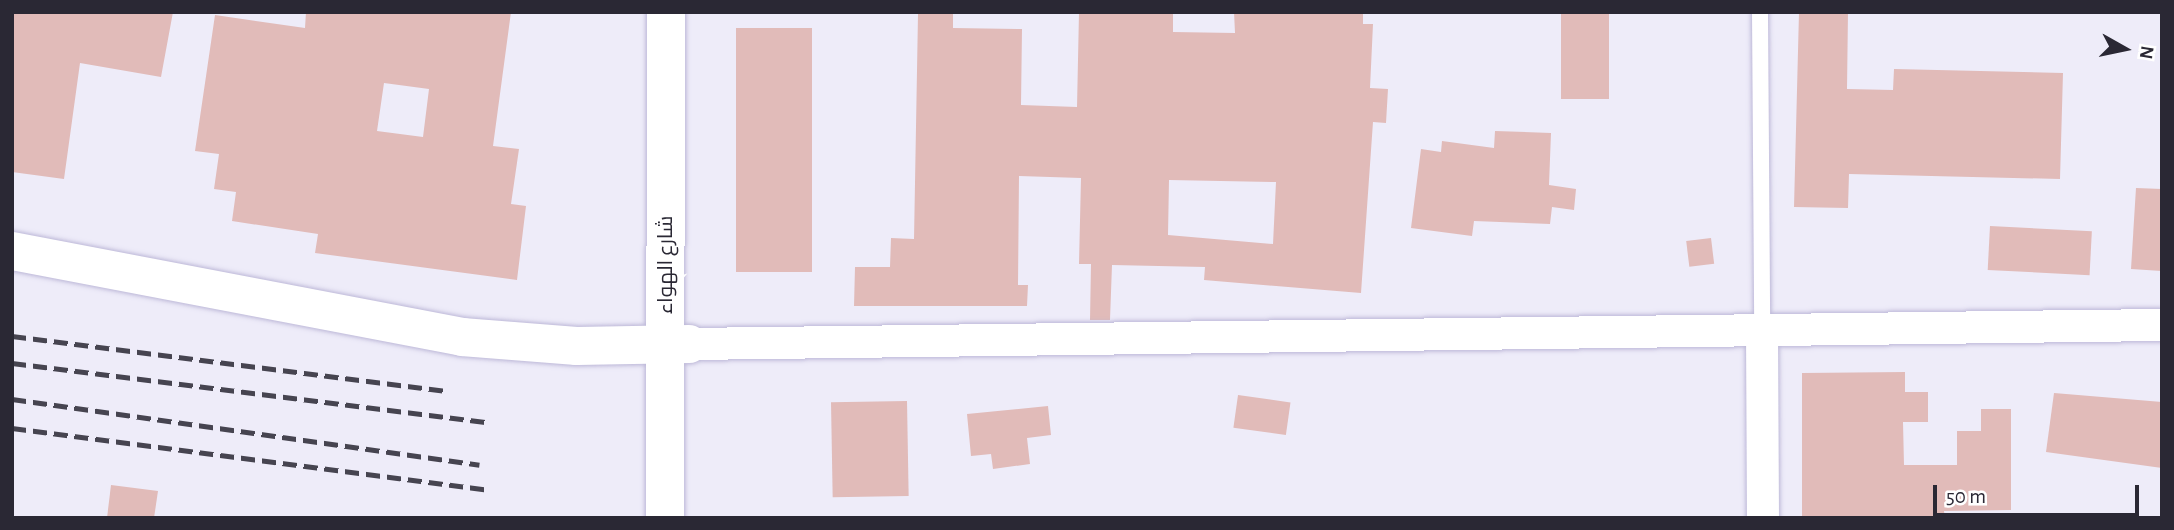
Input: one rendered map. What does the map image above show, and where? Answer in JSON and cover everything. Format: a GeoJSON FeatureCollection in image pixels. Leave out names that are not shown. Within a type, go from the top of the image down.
{"type":"FeatureCollection","features":[{"type":"Feature","properties":{"kind":"street","name":"شارع الهواء"},"geometry":{"type":"LineString","coordinates":[[665,518],[677,343],[666,12]]}},
{"type":"Feature","properties":{"kind":"street"},"geometry":{"type":"LineString","coordinates":[[12,251],[462,337],[577,346],[2162,325]]}},
{"type":"Feature","properties":{"kind":"street"},"geometry":{"type":"LineString","coordinates":[[1762,330],[1763,518]]}},
{"type":"Feature","properties":{"kind":"lane"},"geometry":{"type":"LineString","coordinates":[[1760,12],[1762,330]]}},
{"type":"Feature","properties":{"kind":"building"},"geometry":{"type":"Polygon","coordinates":[[[12,12],[173,12],[161,77],[80,63],[64,179],[12,172],[12,12]]]}},
{"type":"Feature","properties":{"kind":"building"},"geometry":{"type":"Polygon","coordinates":[[[306,12],[511,12],[493,146],[519,149],[511,204],[526,206],[517,280],[315,253],[318,234],[232,221],[236,192],[214,189],[219,154],[195,151],[215,15],[305,28],[306,12]],[[384,83],[377,131],[423,137],[429,89],[384,83]]]}},
{"type":"Feature","properties":{"kind":"building"},"geometry":{"type":"Polygon","coordinates":[[[1079,12],[1173,12],[1173,32],[1235,33],[1234,12],[1363,12],[1363,24],[1373,24],[1370,88],[1388,89],[1386,123],[1373,122],[1361,293],[1204,280],[1205,267],[1112,265],[1110,320],[1090,320],[1091,264],[1079,264],[1081,178],[1019,176],[1018,285],[1028,285],[1027,306],[854,306],[855,267],[890,267],[891,238],[914,239],[918,14],[953,14],[953,28],[1022,29],[1021,105],[1077,107],[1079,12]],[[1169,180],[1168,235],[1273,244],[1276,182],[1169,180]]]}},
{"type":"Feature","properties":{"kind":"building"},"geometry":{"type":"Polygon","coordinates":[[[1561,12],[1609,12],[1609,99],[1561,99],[1561,12]]]}},
{"type":"Feature","properties":{"kind":"building"},"geometry":{"type":"Polygon","coordinates":[[[1799,12],[1848,12],[1847,89],[1893,90],[1894,69],[2063,73],[2060,179],[1849,174],[1848,208],[1794,207],[1799,12]]]}},
{"type":"Feature","properties":{"kind":"building"},"geometry":{"type":"Polygon","coordinates":[[[736,28],[812,28],[812,272],[736,272],[736,28]]]}},
{"type":"Feature","properties":{"kind":"building"},"geometry":{"type":"Polygon","coordinates":[[[1495,131],[1551,133],[1549,185],[1576,189],[1574,210],[1552,207],[1550,224],[1474,221],[1472,236],[1411,228],[1421,149],[1441,152],[1442,141],[1494,148],[1495,131]]]}},
{"type":"Feature","properties":{"kind":"building"},"geometry":{"type":"Polygon","coordinates":[[[2136,188],[2162,189],[2162,271],[2131,269],[2136,188]]]}},
{"type":"Feature","properties":{"kind":"building"},"geometry":{"type":"Polygon","coordinates":[[[1990,226],[2092,231],[2090,275],[1988,270],[1990,226]]]}},
{"type":"Feature","properties":{"kind":"building"},"geometry":{"type":"Polygon","coordinates":[[[1711,238],[1714,264],[1689,267],[1686,241],[1711,238]]]}},
{"type":"Feature","properties":{"kind":"building"},"geometry":{"type":"Polygon","coordinates":[[[1905,372],[1905,392],[1928,392],[1928,422],[1903,422],[1904,465],[1957,465],[1957,431],[1981,431],[1981,409],[2011,409],[2011,510],[1944,511],[1945,518],[1802,518],[1802,373],[1905,372]]]}},
{"type":"Feature","properties":{"kind":"building"},"geometry":{"type":"Polygon","coordinates":[[[2054,393],[2162,402],[2162,468],[2046,452],[2054,393]]]}},
{"type":"Feature","properties":{"kind":"building"},"geometry":{"type":"Polygon","coordinates":[[[1238,395],[1290,402],[1286,435],[1233,428],[1238,395]]]}},
{"type":"Feature","properties":{"kind":"building"},"geometry":{"type":"Polygon","coordinates":[[[907,401],[909,496],[833,497],[831,402],[907,401]]]}},
{"type":"Feature","properties":{"kind":"building"},"geometry":{"type":"Polygon","coordinates":[[[1048,406],[1051,435],[1027,438],[1030,464],[993,469],[991,454],[971,456],[967,414],[1048,406]]]}},
{"type":"Feature","properties":{"kind":"building"},"geometry":{"type":"Polygon","coordinates":[[[111,485],[158,491],[154,518],[107,518],[111,485]]]}},
{"type":"Feature","properties":{"kind":"railway"},"geometry":{"type":"LineString","coordinates":[[12,336],[449,391]]}},
{"type":"Feature","properties":{"kind":"railway"},"geometry":{"type":"LineString","coordinates":[[12,363],[489,422]]}},
{"type":"Feature","properties":{"kind":"railway"},"geometry":{"type":"LineString","coordinates":[[12,399],[479,465]]}},
{"type":"Feature","properties":{"kind":"railway"},"geometry":{"type":"LineString","coordinates":[[12,428],[490,490]]}}]}
